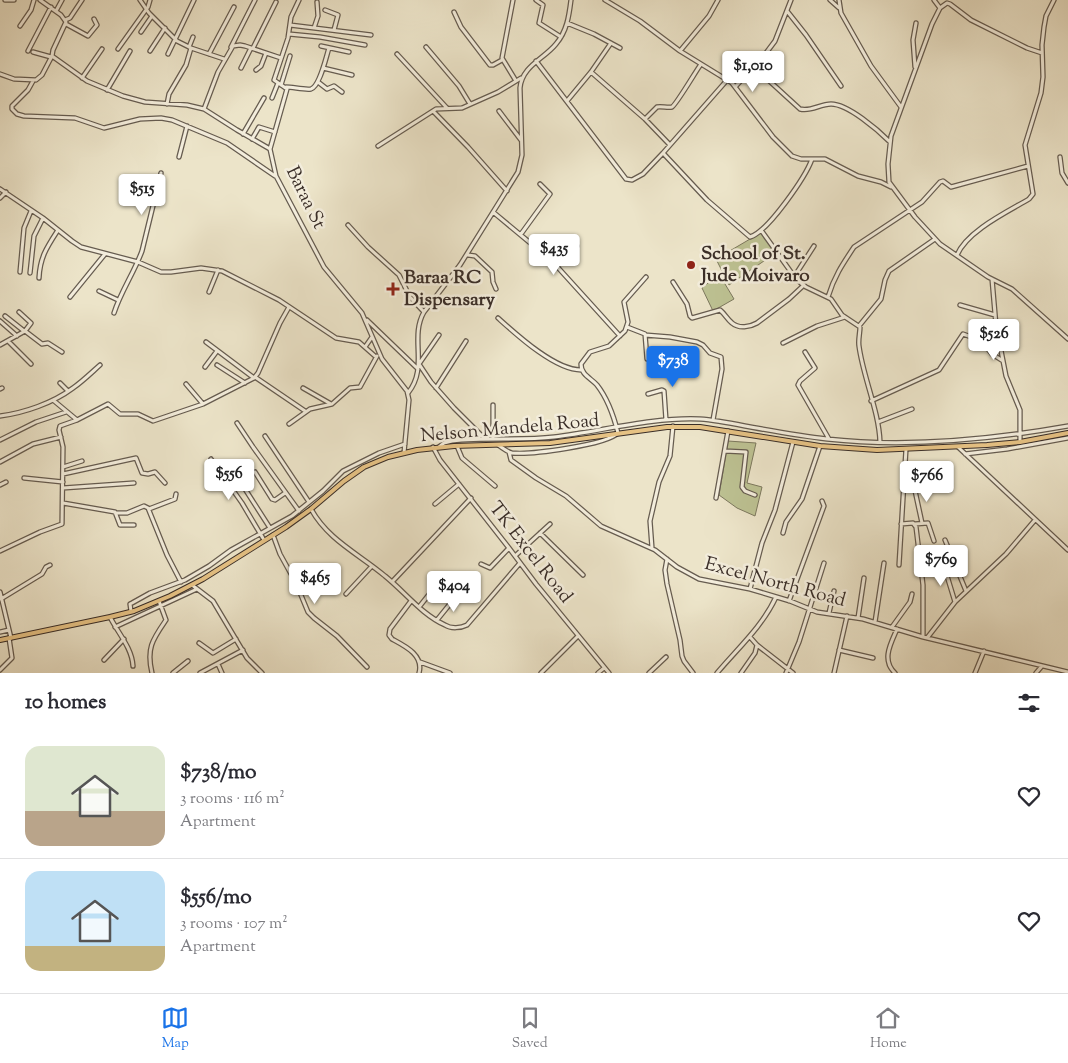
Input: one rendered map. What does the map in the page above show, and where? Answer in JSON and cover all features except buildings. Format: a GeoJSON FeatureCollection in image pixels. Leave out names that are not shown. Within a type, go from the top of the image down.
{"type":"FeatureCollection","features":[{"type":"Feature","properties":{"kind":"main road","name":"Nelson Mandela Road"},"geometry":{"type":"LineString","coordinates":[[0,640],[131,612],[159,601],[192,585],[273,535],[312,509],[354,473],[374,462],[433,447],[550,443],[673,426],[728,431],[820,446],[860,449],[958,447],[1020,442],[1068,433]]}},
{"type":"Feature","properties":{"kind":"street"},"geometry":{"type":"LineString","coordinates":[[5,0],[14,0]]}},
{"type":"Feature","properties":{"kind":"street"},"geometry":{"type":"LineString","coordinates":[[20,26],[31,10],[34,0]]}},
{"type":"Feature","properties":{"kind":"street"},"geometry":{"type":"LineString","coordinates":[[40,0],[56,11],[65,22],[88,36],[97,25],[94,18]]}},
{"type":"Feature","properties":{"kind":"street"},"geometry":{"type":"LineString","coordinates":[[56,11],[62,0]]}},
{"type":"Feature","properties":{"kind":"street"},"geometry":{"type":"LineString","coordinates":[[0,74],[14,79],[33,81],[40,78],[52,57],[65,22],[82,0]]}},
{"type":"Feature","properties":{"kind":"street"},"geometry":{"type":"LineString","coordinates":[[140,0],[152,16],[175,40],[190,48],[224,59]]}},
{"type":"Feature","properties":{"kind":"street"},"geometry":{"type":"LineString","coordinates":[[118,49],[146,9],[150,0]]}},
{"type":"Feature","properties":{"kind":"street"},"geometry":{"type":"LineString","coordinates":[[168,54],[194,0]]}},
{"type":"Feature","properties":{"kind":"street"},"geometry":{"type":"LineString","coordinates":[[204,109],[224,59],[255,0]]}},
{"type":"Feature","properties":{"kind":"street"},"geometry":{"type":"LineString","coordinates":[[299,0],[291,17],[289,34],[274,80],[285,87],[310,89],[318,82],[329,48]]}},
{"type":"Feature","properties":{"kind":"street"},"geometry":{"type":"LineString","coordinates":[[513,0],[502,60],[516,81]]}},
{"type":"Feature","properties":{"kind":"street"},"geometry":{"type":"LineString","coordinates":[[536,0],[543,7],[539,24],[561,37]]}},
{"type":"Feature","properties":{"kind":"street"},"geometry":{"type":"LineString","coordinates":[[404,453],[408,394],[419,370],[418,324],[424,312],[467,255],[520,167],[520,88],[522,77],[561,37],[567,23],[571,0]]}},
{"type":"Feature","properties":{"kind":"street"},"geometry":{"type":"LineString","coordinates":[[605,0],[640,21],[680,51],[728,79],[736,86],[786,152],[798,159],[825,159],[858,176],[892,187]]}},
{"type":"Feature","properties":{"kind":"street"},"geometry":{"type":"LineString","coordinates":[[680,51],[710,16],[718,0]]}},
{"type":"Feature","properties":{"kind":"street"},"geometry":{"type":"LineString","coordinates":[[736,86],[775,41],[791,0]]}},
{"type":"Feature","properties":{"kind":"street"},"geometry":{"type":"LineString","coordinates":[[830,0],[839,9],[878,77],[901,108]]}},
{"type":"Feature","properties":{"kind":"street"},"geometry":{"type":"LineString","coordinates":[[839,0],[839,9]]}},
{"type":"Feature","properties":{"kind":"street"},"geometry":{"type":"LineString","coordinates":[[934,0],[940,8]]}},
{"type":"Feature","properties":{"kind":"street"},"geometry":{"type":"LineString","coordinates":[[957,255],[963,244],[976,233],[1031,197],[1034,192],[1025,144],[1041,93],[1045,20],[1053,2],[1048,0]]}},
{"type":"Feature","properties":{"kind":"street"},"geometry":{"type":"LineString","coordinates":[[241,68],[276,2]]}},
{"type":"Feature","properties":{"kind":"street"},"geometry":{"type":"LineString","coordinates":[[314,28],[318,16],[317,2]]}},
{"type":"Feature","properties":{"kind":"street"},"geometry":{"type":"LineString","coordinates":[[1042,53],[1027,48],[971,20],[950,4],[945,3],[940,8],[932,24],[901,108],[890,142],[888,178],[892,187],[935,240],[992,279],[1016,292],[1068,339]]}},
{"type":"Feature","properties":{"kind":"street"},"geometry":{"type":"LineString","coordinates":[[209,54],[234,6]]}},
{"type":"Feature","properties":{"kind":"street"},"geometry":{"type":"LineString","coordinates":[[28,51],[51,7]]}},
{"type":"Feature","properties":{"kind":"street"},"geometry":{"type":"LineString","coordinates":[[325,10],[338,15],[334,30]]}},
{"type":"Feature","properties":{"kind":"street"},"geometry":{"type":"LineString","coordinates":[[787,10],[840,86]]}},
{"type":"Feature","properties":{"kind":"street"},"geometry":{"type":"LineString","coordinates":[[454,12],[462,27],[490,65],[502,60]]}},
{"type":"Feature","properties":{"kind":"street"},"geometry":{"type":"LineString","coordinates":[[141,32],[152,16]]}},
{"type":"Feature","properties":{"kind":"street"},"geometry":{"type":"LineString","coordinates":[[567,23],[620,48]]}},
{"type":"Feature","properties":{"kind":"street"},"geometry":{"type":"LineString","coordinates":[[915,68],[913,40],[916,24]]}},
{"type":"Feature","properties":{"kind":"street"},"geometry":{"type":"LineString","coordinates":[[290,25],[371,35]]}},
{"type":"Feature","properties":{"kind":"street"},"geometry":{"type":"LineString","coordinates":[[150,51],[164,28]]}},
{"type":"Feature","properties":{"kind":"street"},"geometry":{"type":"LineString","coordinates":[[289,34],[320,37],[365,46]]}},
{"type":"Feature","properties":{"kind":"street"},"geometry":{"type":"LineString","coordinates":[[168,104],[169,94],[186,64],[194,37]]}},
{"type":"Feature","properties":{"kind":"street"},"geometry":{"type":"LineString","coordinates":[[567,101],[591,72],[610,43]]}},
{"type":"Feature","properties":{"kind":"street"},"geometry":{"type":"LineString","coordinates":[[231,48],[240,45],[281,58]]}},
{"type":"Feature","properties":{"kind":"street"},"geometry":{"type":"LineString","coordinates":[[321,46],[349,52]]}},
{"type":"Feature","properties":{"kind":"street"},"geometry":{"type":"LineString","coordinates":[[426,47],[459,86],[470,104]]}},
{"type":"Feature","properties":{"kind":"street"},"geometry":{"type":"LineString","coordinates":[[82,78],[102,49]]}},
{"type":"Feature","properties":{"kind":"street"},"geometry":{"type":"LineString","coordinates":[[107,90],[130,51]]}},
{"type":"Feature","properties":{"kind":"street","name":"Baraa St"},"geometry":{"type":"LineString","coordinates":[[33,52],[52,57],[82,78],[107,90],[138,101],[204,109],[270,149],[276,176],[324,267],[365,319],[378,355],[408,394]]}},
{"type":"Feature","properties":{"kind":"street"},"geometry":{"type":"LineString","coordinates":[[256,70],[261,66],[266,53]]}},
{"type":"Feature","properties":{"kind":"street"},"geometry":{"type":"LineString","coordinates":[[396,54],[448,109]]}},
{"type":"Feature","properties":{"kind":"street"},"geometry":{"type":"LineString","coordinates":[[272,98],[290,56]]}},
{"type":"Feature","properties":{"kind":"street"},"geometry":{"type":"LineString","coordinates":[[536,62],[628,180],[639,177],[663,153],[728,79]]}},
{"type":"Feature","properties":{"kind":"street"},"geometry":{"type":"LineString","coordinates":[[645,119],[656,107],[671,107],[675,104],[701,64]]}},
{"type":"Feature","properties":{"kind":"street"},"geometry":{"type":"LineString","coordinates":[[754,67],[800,109],[808,110],[831,104],[844,107],[866,121],[890,142]]}},
{"type":"Feature","properties":{"kind":"street"},"geometry":{"type":"LineString","coordinates":[[322,68],[352,75]]}},
{"type":"Feature","properties":{"kind":"street"},"geometry":{"type":"LineString","coordinates":[[591,72],[645,119],[670,144]]}},
{"type":"Feature","properties":{"kind":"street"},"geometry":{"type":"LineString","coordinates":[[378,146],[439,108],[458,108],[470,104],[498,92],[522,77]]}},
{"type":"Feature","properties":{"kind":"street"},"geometry":{"type":"LineString","coordinates":[[33,81],[28,90],[12,106],[16,114],[75,118],[102,128],[151,118],[167,119],[236,148],[276,176]]}},
{"type":"Feature","properties":{"kind":"street"},"geometry":{"type":"LineString","coordinates":[[318,82],[326,90],[334,86],[342,92]]}},
{"type":"Feature","properties":{"kind":"street"},"geometry":{"type":"LineString","coordinates":[[270,149],[287,91],[285,87]]}},
{"type":"Feature","properties":{"kind":"street"},"geometry":{"type":"LineString","coordinates":[[243,134],[264,98]]}},
{"type":"Feature","properties":{"kind":"street"},"geometry":{"type":"LineString","coordinates":[[433,111],[507,191]]}},
{"type":"Feature","properties":{"kind":"street"},"geometry":{"type":"LineString","coordinates":[[498,111],[521,141]]}},
{"type":"Feature","properties":{"kind":"street"},"geometry":{"type":"LineString","coordinates":[[179,156],[187,126]]}},
{"type":"Feature","properties":{"kind":"street"},"geometry":{"type":"LineString","coordinates":[[252,139],[259,127],[275,132]]}},
{"type":"Feature","properties":{"kind":"street"},"geometry":{"type":"LineString","coordinates":[[663,153],[707,200],[748,236],[753,236],[761,230],[806,174],[812,159]]}},
{"type":"Feature","properties":{"kind":"street"},"geometry":{"type":"LineString","coordinates":[[1060,157],[1062,173],[1068,183]]}},
{"type":"Feature","properties":{"kind":"street"},"geometry":{"type":"LineString","coordinates":[[828,297],[835,276],[854,247],[922,202],[942,181],[951,187],[1028,166]]}},
{"type":"Feature","properties":{"kind":"street"},"geometry":{"type":"LineString","coordinates":[[114,313],[118,300],[138,262],[161,173]]}},
{"type":"Feature","properties":{"kind":"street"},"geometry":{"type":"LineString","coordinates":[[521,234],[550,194],[540,184]]}},
{"type":"Feature","properties":{"kind":"street"},"geometry":{"type":"LineString","coordinates":[[0,189],[43,218],[77,245],[167,272],[193,268],[218,270],[289,307],[336,338],[358,342],[378,355],[361,386],[350,388],[331,404],[305,411],[288,424]]}},
{"type":"Feature","properties":{"kind":"street"},"geometry":{"type":"LineString","coordinates":[[0,198],[6,192]]}},
{"type":"Feature","properties":{"kind":"street"},"geometry":{"type":"LineString","coordinates":[[20,272],[24,228],[31,210]]}},
{"type":"Feature","properties":{"kind":"street"},"geometry":{"type":"LineString","coordinates":[[494,212],[557,266],[620,336]]}},
{"type":"Feature","properties":{"kind":"street"},"geometry":{"type":"LineString","coordinates":[[30,273],[34,236],[43,218]]}},
{"type":"Feature","properties":{"kind":"street"},"geometry":{"type":"LineString","coordinates":[[348,225],[368,247],[399,275],[410,297],[424,312]]}},
{"type":"Feature","properties":{"kind":"street"},"geometry":{"type":"LineString","coordinates":[[40,278],[40,264],[43,255],[58,230]]}},
{"type":"Feature","properties":{"kind":"street"},"geometry":{"type":"LineString","coordinates":[[761,230],[794,277],[804,285],[833,300],[840,313],[859,326]]}},
{"type":"Feature","properties":{"kind":"street"},"geometry":{"type":"LineString","coordinates":[[880,442],[878,422],[871,401],[859,347],[859,326],[881,299],[889,271],[935,240]]}},
{"type":"Feature","properties":{"kind":"street"},"geometry":{"type":"LineString","coordinates":[[544,254],[562,255],[577,246]]}},
{"type":"Feature","properties":{"kind":"street"},"geometry":{"type":"LineString","coordinates":[[794,277],[814,246]]}},
{"type":"Feature","properties":{"kind":"street"},"geometry":{"type":"LineString","coordinates":[[70,297],[105,254]]}},
{"type":"Feature","properties":{"kind":"street"},"geometry":{"type":"LineString","coordinates":[[467,255],[475,256],[492,272],[496,288]]}},
{"type":"Feature","properties":{"kind":"street"},"geometry":{"type":"LineString","coordinates":[[209,292],[218,270]]}},
{"type":"Feature","properties":{"kind":"street"},"geometry":{"type":"LineString","coordinates":[[581,370],[581,364],[590,352],[604,349],[620,336],[627,327],[628,320],[624,302],[646,277]]}},
{"type":"Feature","properties":{"kind":"street"},"geometry":{"type":"LineString","coordinates":[[992,279],[995,315],[1003,361],[1008,384],[1020,410],[1020,442]]}},
{"type":"Feature","properties":{"kind":"street"},"geometry":{"type":"LineString","coordinates":[[673,282],[687,304],[692,318],[720,310],[731,322],[740,327],[757,324],[804,285]]}},
{"type":"Feature","properties":{"kind":"street"},"geometry":{"type":"LineString","coordinates":[[99,291],[118,300]]}},
{"type":"Feature","properties":{"kind":"street"},"geometry":{"type":"LineString","coordinates":[[960,305],[995,315]]}},
{"type":"Feature","properties":{"kind":"street"},"geometry":{"type":"LineString","coordinates":[[0,551],[43,531],[61,526],[63,522],[64,447],[59,430],[60,426],[77,420],[108,404],[120,414],[138,414],[153,421],[204,404],[245,383],[255,377],[260,371],[280,323],[289,307]]}},
{"type":"Feature","properties":{"kind":"street"},"geometry":{"type":"LineString","coordinates":[[0,346],[25,331],[31,323],[18,312]]}},
{"type":"Feature","properties":{"kind":"street"},"geometry":{"type":"LineString","coordinates":[[6,316],[42,344],[48,343],[62,352]]}},
{"type":"Feature","properties":{"kind":"street"},"geometry":{"type":"LineString","coordinates":[[783,344],[817,326],[845,317]]}},
{"type":"Feature","properties":{"kind":"street"},"geometry":{"type":"LineString","coordinates":[[498,318],[544,355],[570,368],[581,370],[598,386],[605,397],[618,433],[612,438],[573,448],[509,452]]}},
{"type":"Feature","properties":{"kind":"street"},"geometry":{"type":"LineString","coordinates":[[365,319],[419,370]]}},
{"type":"Feature","properties":{"kind":"street"},"geometry":{"type":"LineString","coordinates":[[0,321],[18,336]]}},
{"type":"Feature","properties":{"kind":"street"},"geometry":{"type":"LineString","coordinates":[[627,327],[643,332],[648,359]]}},
{"type":"Feature","properties":{"kind":"street"},"geometry":{"type":"LineString","coordinates":[[419,364],[439,335]]}},
{"type":"Feature","properties":{"kind":"street"},"geometry":{"type":"LineString","coordinates":[[871,401],[939,370],[962,335],[982,341],[992,354],[1003,361]]}},
{"type":"Feature","properties":{"kind":"street"},"geometry":{"type":"LineString","coordinates":[[645,336],[670,337],[697,342],[703,345],[710,353],[721,357],[722,369],[713,420]]}},
{"type":"Feature","properties":{"kind":"street"},"geometry":{"type":"LineString","coordinates":[[365,347],[372,337]]}},
{"type":"Feature","properties":{"kind":"street"},"geometry":{"type":"LineString","coordinates":[[8,342],[32,364]]}},
{"type":"Feature","properties":{"kind":"street"},"geometry":{"type":"LineString","coordinates":[[206,342],[305,411]]}},
{"type":"Feature","properties":{"kind":"street"},"geometry":{"type":"LineString","coordinates":[[436,388],[466,342]]}},
{"type":"Feature","properties":{"kind":"street"},"geometry":{"type":"LineString","coordinates":[[205,367],[217,351]]}},
{"type":"Feature","properties":{"kind":"street"},"geometry":{"type":"LineString","coordinates":[[805,352],[815,368],[800,381],[798,386],[829,440]]}},
{"type":"Feature","properties":{"kind":"street"},"geometry":{"type":"LineString","coordinates":[[419,364],[436,388],[485,439]]}},
{"type":"Feature","properties":{"kind":"street"},"geometry":{"type":"LineString","coordinates":[[0,416],[53,400],[68,392],[100,365]]}},
{"type":"Feature","properties":{"kind":"street"},"geometry":{"type":"LineString","coordinates":[[217,365],[245,383]]}},
{"type":"Feature","properties":{"kind":"street"},"geometry":{"type":"LineString","coordinates":[[60,383],[68,392]]}},
{"type":"Feature","properties":{"kind":"street"},"geometry":{"type":"LineString","coordinates":[[186,384],[204,404]]}},
{"type":"Feature","properties":{"kind":"street"},"geometry":{"type":"LineString","coordinates":[[303,388],[331,404]]}},
{"type":"Feature","properties":{"kind":"street"},"geometry":{"type":"LineString","coordinates":[[648,394],[664,391],[666,420]]}},
{"type":"Feature","properties":{"kind":"street"},"geometry":{"type":"LineString","coordinates":[[53,400],[77,420]]}},
{"type":"Feature","properties":{"kind":"street"},"geometry":{"type":"LineString","coordinates":[[493,405],[493,438]]}},
{"type":"Feature","properties":{"kind":"street"},"geometry":{"type":"LineString","coordinates":[[878,422],[912,409]]}},
{"type":"Feature","properties":{"kind":"street"},"geometry":{"type":"LineString","coordinates":[[0,440],[36,422],[66,412]]}},
{"type":"Feature","properties":{"kind":"street"},"geometry":{"type":"LineString","coordinates":[[439,446],[452,441],[493,438],[544,438],[666,420],[713,420],[829,440],[880,442],[924,442],[1020,435],[1068,426]]}},
{"type":"Feature","properties":{"kind":"street"},"geometry":{"type":"LineString","coordinates":[[238,422],[299,511]]}},
{"type":"Feature","properties":{"kind":"street"},"geometry":{"type":"LineString","coordinates":[[652,548],[650,520],[659,482],[670,456],[673,426]]}},
{"type":"Feature","properties":{"kind":"street"},"geometry":{"type":"LineString","coordinates":[[716,498],[728,431]]}},
{"type":"Feature","properties":{"kind":"street"},"geometry":{"type":"LineString","coordinates":[[265,436],[309,503]]}},
{"type":"Feature","properties":{"kind":"street"},"geometry":{"type":"LineString","coordinates":[[0,462],[33,444],[62,437]]}},
{"type":"Feature","properties":{"kind":"street"},"geometry":{"type":"LineString","coordinates":[[965,454],[1068,438]]}},
{"type":"Feature","properties":{"kind":"street"},"geometry":{"type":"LineString","coordinates":[[750,589],[762,543],[775,510],[792,442]]}},
{"type":"Feature","properties":{"kind":"street"},"geometry":{"type":"LineString","coordinates":[[131,612],[130,605],[132,603],[150,593],[181,582],[205,569],[231,550],[299,511],[343,471],[379,453],[406,444]]}},
{"type":"Feature","properties":{"kind":"street","name":"Excel North Road"},"geometry":{"type":"LineString","coordinates":[[498,445],[509,452],[511,460],[566,496],[601,526],[652,548],[683,571],[699,579],[750,589],[789,600],[810,609],[875,622],[925,638],[1068,672]]}},
{"type":"Feature","properties":{"kind":"street"},"geometry":{"type":"LineString","coordinates":[[457,446],[462,458],[496,486]]}},
{"type":"Feature","properties":{"kind":"street"},"geometry":{"type":"LineString","coordinates":[[783,533],[786,522],[802,498],[820,446]]}},
{"type":"Feature","properties":{"kind":"street","name":"TK Excel Road"},"geometry":{"type":"LineString","coordinates":[[433,447],[440,460],[520,563],[609,673]]}},
{"type":"Feature","properties":{"kind":"street"},"geometry":{"type":"LineString","coordinates":[[958,447],[1068,550]]}},
{"type":"Feature","properties":{"kind":"street"},"geometry":{"type":"LineString","coordinates":[[898,564],[906,449]]}},
{"type":"Feature","properties":{"kind":"street"},"geometry":{"type":"LineString","coordinates":[[725,451],[746,452],[742,487],[745,491],[755,495]]}},
{"type":"Feature","properties":{"kind":"street"},"geometry":{"type":"LineString","coordinates":[[63,474],[136,458],[142,473],[155,472],[165,483]]}},
{"type":"Feature","properties":{"kind":"street"},"geometry":{"type":"LineString","coordinates":[[211,459],[264,540]]}},
{"type":"Feature","properties":{"kind":"street"},"geometry":{"type":"LineString","coordinates":[[63,466],[82,461]]}},
{"type":"Feature","properties":{"kind":"street"},"geometry":{"type":"LineString","coordinates":[[254,472],[272,499],[275,500],[286,493]]}},
{"type":"Feature","properties":{"kind":"street"},"geometry":{"type":"LineString","coordinates":[[24,478],[63,482]]}},
{"type":"Feature","properties":{"kind":"street"},"geometry":{"type":"LineString","coordinates":[[0,484],[6,482]]}},
{"type":"Feature","properties":{"kind":"street"},"geometry":{"type":"LineString","coordinates":[[63,488],[134,483]]}},
{"type":"Feature","properties":{"kind":"street"},"geometry":{"type":"LineString","coordinates":[[435,504],[459,484]]}},
{"type":"Feature","properties":{"kind":"street"},"geometry":{"type":"LineString","coordinates":[[914,486],[922,523]]}},
{"type":"Feature","properties":{"kind":"street"},"geometry":{"type":"LineString","coordinates":[[244,489],[270,528]]}},
{"type":"Feature","properties":{"kind":"street"},"geometry":{"type":"LineString","coordinates":[[149,509],[175,499],[176,494]]}},
{"type":"Feature","properties":{"kind":"street"},"geometry":{"type":"LineString","coordinates":[[392,582],[471,498]]}},
{"type":"Feature","properties":{"kind":"street"},"geometry":{"type":"LineString","coordinates":[[789,600],[824,506],[822,501]]}},
{"type":"Feature","properties":{"kind":"street"},"geometry":{"type":"LineString","coordinates":[[63,503],[115,513],[127,513],[145,506],[149,509],[166,554],[181,582]]}},
{"type":"Feature","properties":{"kind":"street"},"geometry":{"type":"LineString","coordinates":[[312,509],[327,531],[392,582],[411,601],[449,627],[466,626],[520,563]]}},
{"type":"Feature","properties":{"kind":"street"},"geometry":{"type":"LineString","coordinates":[[115,513],[120,525],[134,525]]}},
{"type":"Feature","properties":{"kind":"street"},"geometry":{"type":"LineString","coordinates":[[925,638],[955,602],[1006,554],[1035,520]]}},
{"type":"Feature","properties":{"kind":"street"},"geometry":{"type":"LineString","coordinates":[[902,524],[928,523],[934,541]]}},
{"type":"Feature","properties":{"kind":"street"},"geometry":{"type":"LineString","coordinates":[[515,556],[550,524]]}},
{"type":"Feature","properties":{"kind":"street"},"geometry":{"type":"LineString","coordinates":[[915,524],[924,585],[925,638]]}},
{"type":"Feature","properties":{"kind":"street"},"geometry":{"type":"LineString","coordinates":[[540,533],[583,575]]}},
{"type":"Feature","properties":{"kind":"street"},"geometry":{"type":"LineString","coordinates":[[273,535],[308,612],[337,636],[368,667]]}},
{"type":"Feature","properties":{"kind":"street"},"geometry":{"type":"LineString","coordinates":[[945,540],[966,591]]}},
{"type":"Feature","properties":{"kind":"street"},"geometry":{"type":"LineString","coordinates":[[481,564],[490,568],[509,548]]}},
{"type":"Feature","properties":{"kind":"street"},"geometry":{"type":"LineString","coordinates":[[667,559],[665,570],[667,584],[682,656],[693,673]]}},
{"type":"Feature","properties":{"kind":"street"},"geometry":{"type":"LineString","coordinates":[[787,671],[810,609],[824,563]]}},
{"type":"Feature","properties":{"kind":"street"},"geometry":{"type":"LineString","coordinates":[[875,622],[884,563]]}},
{"type":"Feature","properties":{"kind":"street"},"geometry":{"type":"LineString","coordinates":[[1,600],[42,574],[46,567],[50,565]]}},
{"type":"Feature","properties":{"kind":"street"},"geometry":{"type":"LineString","coordinates":[[346,594],[372,566]]}},
{"type":"Feature","properties":{"kind":"street"},"geometry":{"type":"LineString","coordinates":[[944,566],[955,602]]}},
{"type":"Feature","properties":{"kind":"street"},"geometry":{"type":"LineString","coordinates":[[858,618],[864,578]]}},
{"type":"Feature","properties":{"kind":"street"},"geometry":{"type":"LineString","coordinates":[[192,585],[213,601],[251,664],[262,673]]}},
{"type":"Feature","properties":{"kind":"street"},"geometry":{"type":"LineString","coordinates":[[419,607],[435,587]]}},
{"type":"Feature","properties":{"kind":"street"},"geometry":{"type":"LineString","coordinates":[[115,628],[197,589]]}},
{"type":"Feature","properties":{"kind":"street"},"geometry":{"type":"LineString","coordinates":[[829,613],[834,591]]}},
{"type":"Feature","properties":{"kind":"street"},"geometry":{"type":"LineString","coordinates":[[0,592],[9,630],[12,658],[0,670]]}},
{"type":"Feature","properties":{"kind":"street"},"geometry":{"type":"LineString","coordinates":[[437,620],[458,594]]}},
{"type":"Feature","properties":{"kind":"street"},"geometry":{"type":"LineString","coordinates":[[892,627],[910,602],[912,594]]}},
{"type":"Feature","properties":{"kind":"street"},"geometry":{"type":"LineString","coordinates":[[717,673],[765,618],[776,597]]}},
{"type":"Feature","properties":{"kind":"street"},"geometry":{"type":"LineString","coordinates":[[152,673],[150,648],[155,635],[166,620],[159,601]]}},
{"type":"Feature","properties":{"kind":"street"},"geometry":{"type":"LineString","coordinates":[[411,601],[390,628],[389,633],[392,640],[406,646],[420,662],[450,673]]}},
{"type":"Feature","properties":{"kind":"street"},"geometry":{"type":"LineString","coordinates":[[834,673],[847,616]]}},
{"type":"Feature","properties":{"kind":"street"},"geometry":{"type":"LineString","coordinates":[[110,617],[115,628],[124,639],[132,658],[133,666]]}},
{"type":"Feature","properties":{"kind":"street"},"geometry":{"type":"LineString","coordinates":[[894,673],[890,668],[887,655],[897,629]]}},
{"type":"Feature","properties":{"kind":"street"},"geometry":{"type":"LineString","coordinates":[[0,632],[9,630]]}},
{"type":"Feature","properties":{"kind":"street"},"geometry":{"type":"LineString","coordinates":[[541,673],[578,636]]}},
{"type":"Feature","properties":{"kind":"street"},"geometry":{"type":"LineString","coordinates":[[750,637],[787,671],[793,673]]}},
{"type":"Feature","properties":{"kind":"street"},"geometry":{"type":"LineString","coordinates":[[199,643],[213,653],[236,638]]}},
{"type":"Feature","properties":{"kind":"street"},"geometry":{"type":"LineString","coordinates":[[104,660],[124,639]]}},
{"type":"Feature","properties":{"kind":"street"},"geometry":{"type":"LineString","coordinates":[[741,673],[755,653],[757,645]]}},
{"type":"Feature","properties":{"kind":"street"},"geometry":{"type":"LineString","coordinates":[[200,673],[243,650]]}},
{"type":"Feature","properties":{"kind":"street"},"geometry":{"type":"LineString","coordinates":[[839,650],[873,658]]}},
{"type":"Feature","properties":{"kind":"street"},"geometry":{"type":"LineString","coordinates":[[975,673],[984,651]]}},
{"type":"Feature","properties":{"kind":"street"},"geometry":{"type":"LineString","coordinates":[[649,673],[666,657]]}},
{"type":"Feature","properties":{"kind":"street"},"geometry":{"type":"LineString","coordinates":[[173,673],[188,660]]}},
{"type":"Feature","properties":{"kind":"street"},"geometry":{"type":"LineString","coordinates":[[419,673],[420,662]]}},
{"type":"Feature","properties":{"kind":"street"},"geometry":{"type":"LineString","coordinates":[[218,664],[222,673]]}},
{"type":"Feature","properties":{"kind":"street"},"geometry":{"type":"LineString","coordinates":[[1036,673],[1042,666]]}},
{"type":"Feature","properties":{"kind":"street"},"geometry":{"type":"LineString","coordinates":[[598,673],[604,668]]}},
{"type":"Feature","properties":{"kind":"green space"},"geometry":{"type":"Polygon","coordinates":[[[762,232],[777,252],[729,285],[716,259],[762,232]]]}},
{"type":"Feature","properties":{"kind":"green space"},"geometry":{"type":"Polygon","coordinates":[[[719,274],[734,299],[713,311],[702,288],[719,274]]]}},
{"type":"Feature","properties":{"kind":"green space"},"geometry":{"type":"Polygon","coordinates":[[[728,441],[756,443],[747,483],[762,487],[755,516],[737,508],[719,495],[728,441]]]}},
{"type":"Feature","properties":{"kind":"place","name":"School of St. Jude Moivaro"},"geometry":{"type":"Point","coordinates":[691,265]}},
{"type":"Feature","properties":{"kind":"place","name":"Baraa RC Dispensary"},"geometry":{"type":"Point","coordinates":[393,289]}}]}
